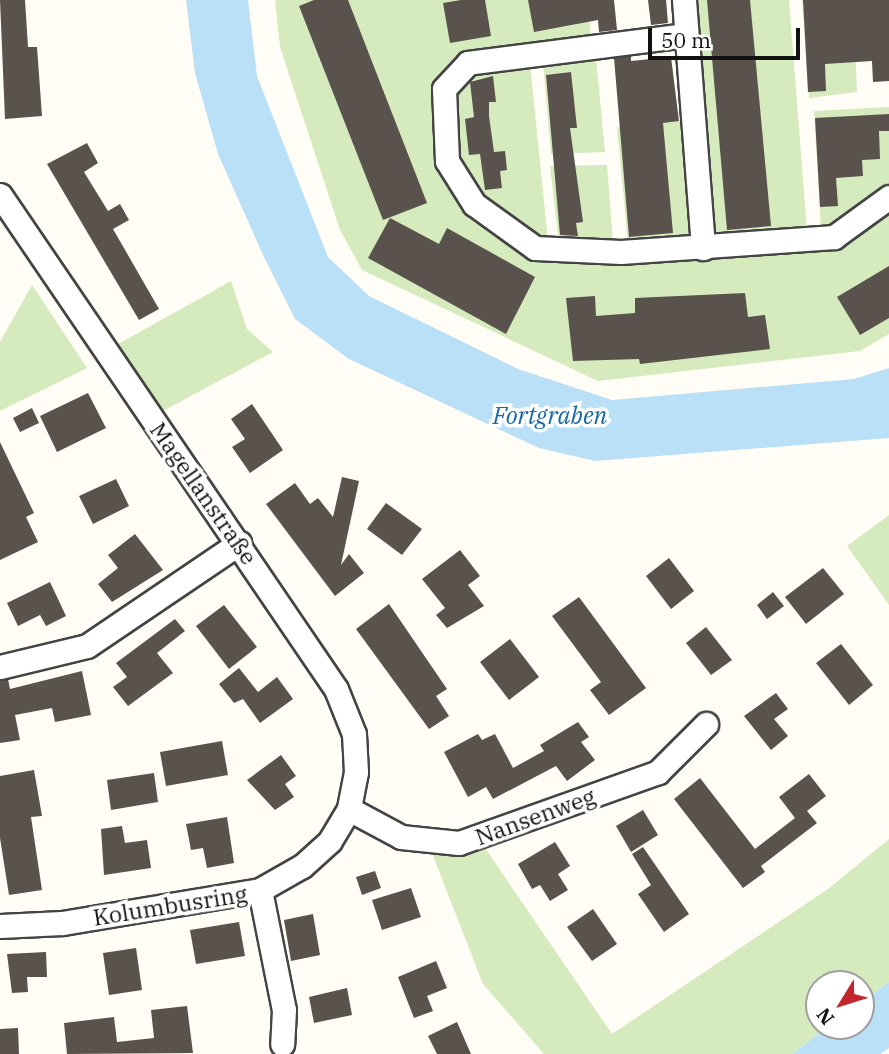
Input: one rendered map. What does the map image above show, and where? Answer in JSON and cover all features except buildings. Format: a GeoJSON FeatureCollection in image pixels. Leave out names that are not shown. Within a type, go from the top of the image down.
{"type":"FeatureCollection","features":[{"type":"Feature","properties":{"kind":"street"},"geometry":{"type":"LineString","coordinates":[[684,0],[703,248]]}},
{"type":"Feature","properties":{"kind":"street"},"geometry":{"type":"LineString","coordinates":[[685,35],[468,63],[444,89],[447,161],[474,204],[535,248],[703,248],[834,237],[889,197]]}},
{"type":"Feature","properties":{"kind":"street","name":"Magellanstraße"},"geometry":{"type":"LineString","coordinates":[[0,195],[239,543],[345,712],[354,734],[356,772],[349,809]]}},
{"type":"Feature","properties":{"kind":"street"},"geometry":{"type":"LineString","coordinates":[[0,667],[87,646],[239,543]]}},
{"type":"Feature","properties":{"kind":"street","name":"Nansenweg"},"geometry":{"type":"LineString","coordinates":[[349,809],[401,837],[459,843],[658,772],[706,724]]}},
{"type":"Feature","properties":{"kind":"street","name":"Kolumbusring"},"geometry":{"type":"LineString","coordinates":[[0,926],[62,923],[260,890],[302,866],[330,841],[349,809]]}},
{"type":"Feature","properties":{"kind":"street"},"geometry":{"type":"LineString","coordinates":[[260,890],[284,1010],[282,1044]]}},
{"type":"Feature","properties":{"kind":"green space"},"geometry":{"type":"Polygon","coordinates":[[[275,0],[587,0],[591,35],[462,53],[435,84],[435,161],[465,211],[532,260],[620,266],[832,251],[889,211],[889,334],[860,351],[598,381],[362,270],[340,230],[280,47],[275,0]]]}},
{"type":"Feature","properties":{"kind":"green space"},"geometry":{"type":"Polygon","coordinates":[[[693,0],[789,0],[807,231],[712,238],[693,0]]]}},
{"type":"Feature","properties":{"kind":"green space"},"geometry":{"type":"Polygon","coordinates":[[[802,0],[853,0],[857,92],[809,98],[802,0]]]}},
{"type":"Feature","properties":{"kind":"green space"},"geometry":{"type":"Polygon","coordinates":[[[596,58],[605,152],[551,154],[543,63],[596,58]]]}},
{"type":"Feature","properties":{"kind":"green space"},"geometry":{"type":"Polygon","coordinates":[[[530,64],[548,241],[537,240],[480,198],[454,159],[452,90],[471,71],[530,64]]]}},
{"type":"Feature","properties":{"kind":"green space"},"geometry":{"type":"Polygon","coordinates":[[[889,107],[889,186],[821,229],[814,111],[889,107]]]}},
{"type":"Feature","properties":{"kind":"green space"},"geometry":{"type":"Polygon","coordinates":[[[684,120],[694,240],[628,244],[617,127],[684,120]]]}},
{"type":"Feature","properties":{"kind":"green space"},"geometry":{"type":"Polygon","coordinates":[[[607,165],[613,244],[559,245],[550,166],[607,165]]]}},
{"type":"Feature","properties":{"kind":"green space"},"geometry":{"type":"Polygon","coordinates":[[[231,281],[247,329],[273,352],[163,411],[118,344],[231,281]]]}},
{"type":"Feature","properties":{"kind":"green space"},"geometry":{"type":"Polygon","coordinates":[[[32,285],[87,368],[0,411],[0,342],[32,285]]]}},
{"type":"Feature","properties":{"kind":"green space"},"geometry":{"type":"Polygon","coordinates":[[[889,515],[889,605],[847,546],[889,515]]]}},
{"type":"Feature","properties":{"kind":"green space"},"geometry":{"type":"Polygon","coordinates":[[[889,839],[889,982],[875,992],[875,970],[805,970],[805,1040],[810,1040],[792,1054],[544,1054],[483,984],[430,848],[483,845],[612,1034],[828,889],[889,839]]]}},
{"type":"Feature","properties":{"kind":"water","name":"Fortgraben"},"geometry":{"type":"Polygon","coordinates":[[[186,0],[248,0],[257,76],[328,257],[369,296],[518,369],[612,400],[854,379],[889,368],[889,438],[595,461],[539,448],[349,359],[295,319],[263,255],[218,154],[195,73],[186,0]]]}},
{"type":"Feature","properties":{"kind":"water"},"geometry":{"type":"Polygon","coordinates":[[[889,982],[889,1048],[880,1054],[792,1054],[810,1040],[875,1040],[875,992],[889,982]]]}}]}
